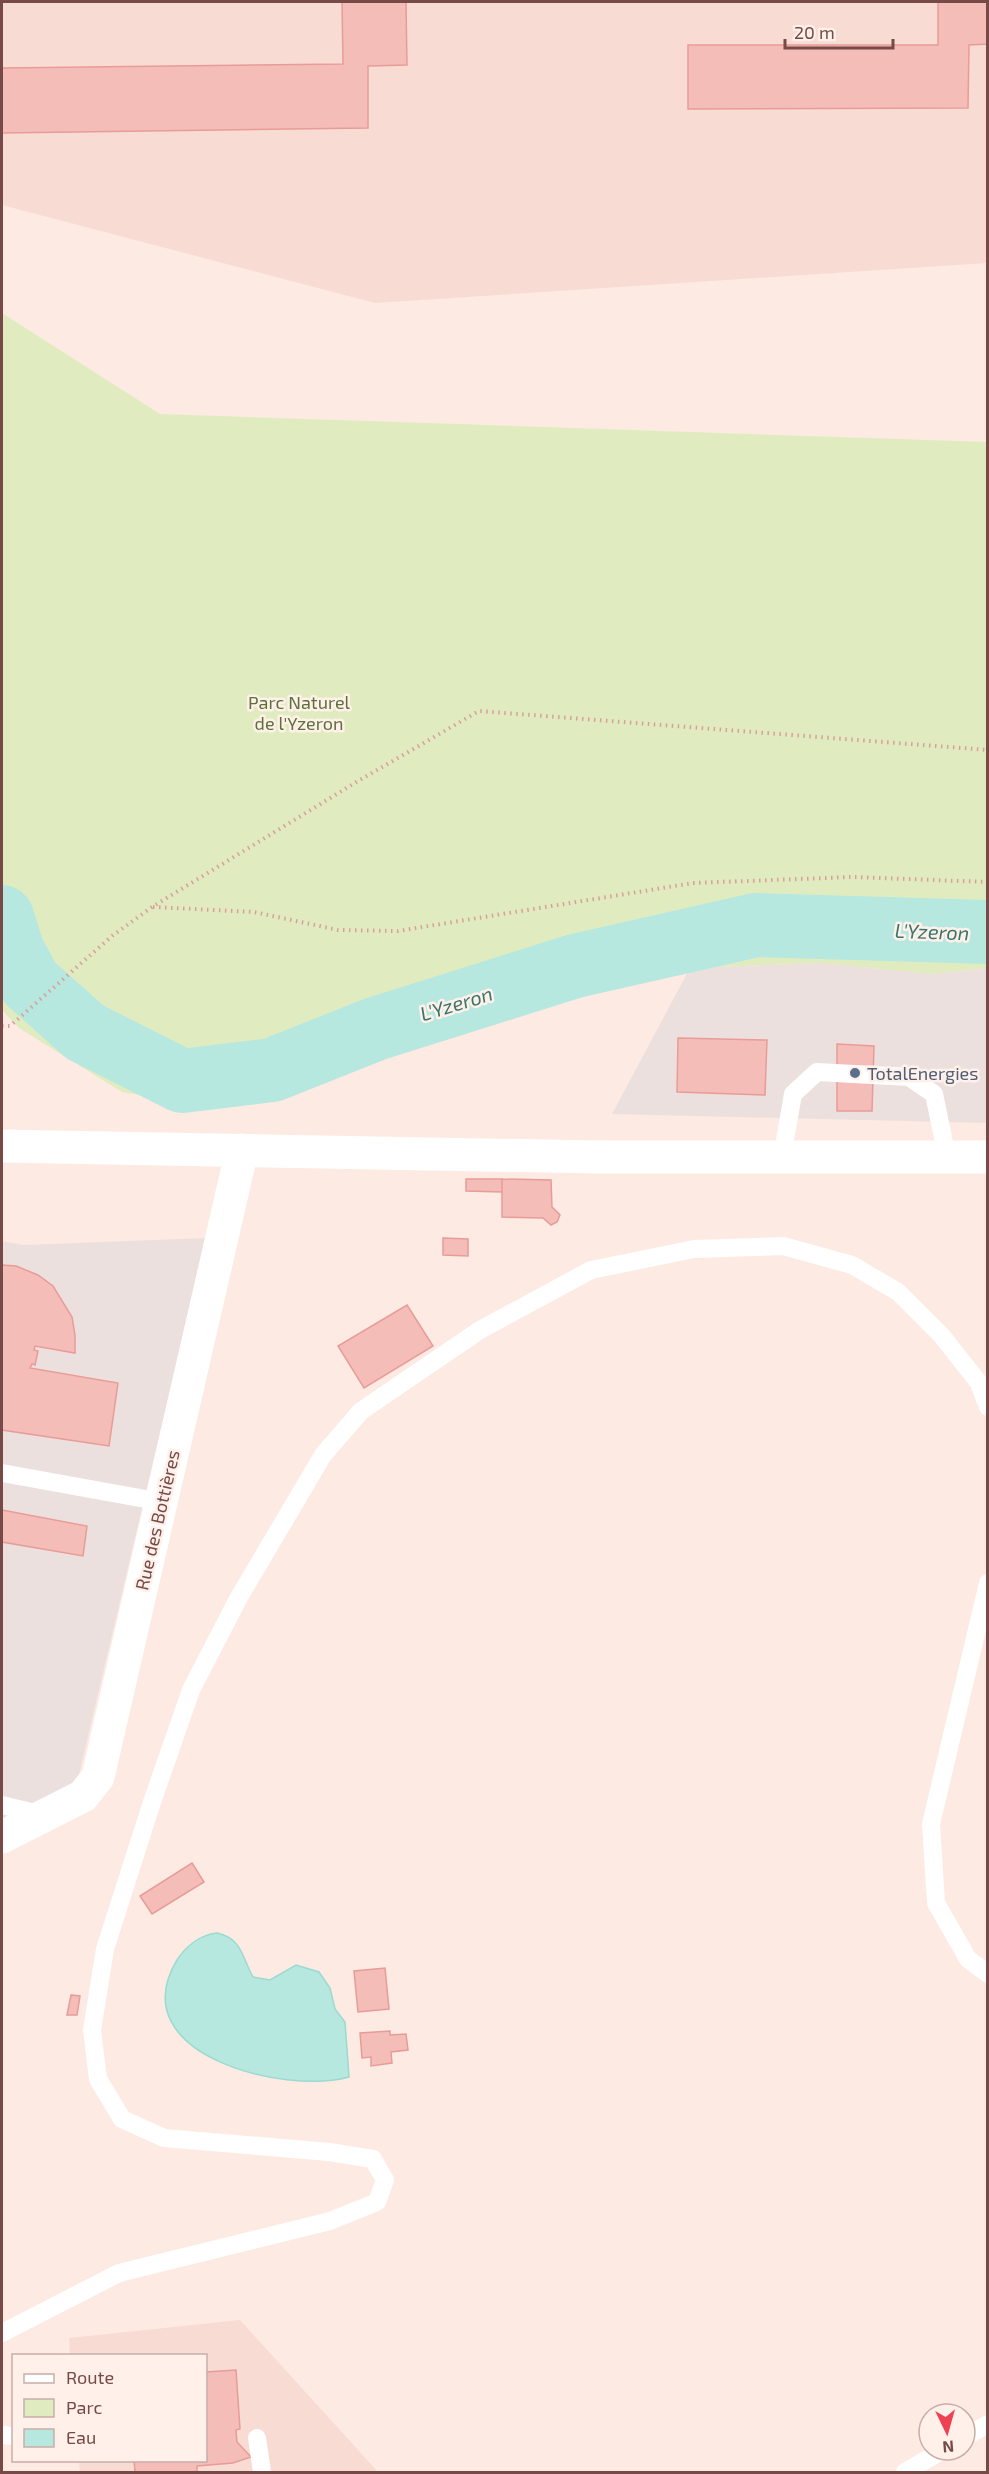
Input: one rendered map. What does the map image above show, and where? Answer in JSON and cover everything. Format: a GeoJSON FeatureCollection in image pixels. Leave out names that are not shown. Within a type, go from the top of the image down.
{"type":"FeatureCollection","features":[{"type":"Feature","properties":{"kind":"main road"},"geometry":{"type":"LineString","coordinates":[[2,1146],[596,1157],[987,1157]]}},
{"type":"Feature","properties":{"kind":"main road","name":"Rue des Bottières"},"geometry":{"type":"LineString","coordinates":[[2,1837],[83,1796],[98,1777],[242,1150]]}},
{"type":"Feature","properties":{"kind":"lane"},"geometry":{"type":"LineString","coordinates":[[782,1157],[793,1094],[817,1072],[909,1077],[934,1094],[947,1157]]}},
{"type":"Feature","properties":{"kind":"lane"},"geometry":{"type":"LineString","coordinates":[[2,2333],[119,2273],[330,2222],[376,2202],[385,2180],[373,2159],[329,2152],[164,2138],[122,2119],[98,2079],[92,2030],[105,1949],[191,1690],[238,1599],[323,1455],[360,1411],[480,1330],[591,1270],[694,1249],[783,1246],[852,1265],[898,1292],[942,1336],[979,1383],[987,1407]]}},
{"type":"Feature","properties":{"kind":"lane"},"geometry":{"type":"LineString","coordinates":[[2,1473],[162,1502]]}},
{"type":"Feature","properties":{"kind":"lane"},"geometry":{"type":"LineString","coordinates":[[987,1583],[931,1824],[936,1903],[968,1959],[987,1974]]}},
{"type":"Feature","properties":{"kind":"lane"},"geometry":{"type":"LineString","coordinates":[[2,1805],[44,1815]]}},
{"type":"Feature","properties":{"kind":"lane"},"geometry":{"type":"LineString","coordinates":[[257,2438],[262,2472]]}},
{"type":"Feature","properties":{"kind":"lane"},"geometry":{"type":"LineString","coordinates":[[905,2472],[922,2462]]}},
{"type":"Feature","properties":{"kind":"path"},"geometry":{"type":"LineString","coordinates":[[2,1026],[10,1026],[111,936],[152,907],[479,711],[987,750]]}},
{"type":"Feature","properties":{"kind":"path"},"geometry":{"type":"LineString","coordinates":[[152,907],[254,912],[338,930],[398,931],[693,884],[852,878],[987,882]]}},
{"type":"Feature","properties":{"kind":"shaded area"},"geometry":{"type":"Polygon","coordinates":[[[2,2],[987,2],[987,263],[375,303],[2,205],[2,2]]]}},
{"type":"Feature","properties":{"kind":"shaded area"},"geometry":{"type":"Polygon","coordinates":[[[821,963],[931,974],[987,968],[987,1123],[612,1114],[690,968],[821,963]]]}},
{"type":"Feature","properties":{"kind":"shaded area"},"geometry":{"type":"Polygon","coordinates":[[[206,1238],[77,1783],[2,1823],[2,1241],[23,1245],[206,1238]]]}},
{"type":"Feature","properties":{"kind":"shaded area"},"geometry":{"type":"Polygon","coordinates":[[[240,2320],[378,2472],[80,2472],[79,2462],[207,2462],[207,2354],[70,2354],[69,2338],[240,2320]]]}},
{"type":"Feature","properties":{"kind":"green space","name":"Parc Naturel de l'Yzeron"},"geometry":{"type":"Polygon","coordinates":[[[2,313],[160,414],[987,442],[987,968],[931,974],[821,963],[690,968],[485,1013],[292,1095],[193,1104],[122,1092],[19,1028],[2,1010],[2,313]]]}},
{"type":"Feature","properties":{"kind":"water"},"geometry":{"type":"Polygon","coordinates":[[[217,1933],[226,1936],[237,1945],[253,1977],[270,1980],[296,1965],[319,1972],[330,1988],[335,2009],[345,2022],[349,2077],[321,2081],[287,2080],[251,2073],[218,2061],[189,2044],[171,2021],[165,1993],[177,1960],[185,1950],[199,1939],[217,1933]]]}},
{"type":"Feature","properties":{"kind":"building"},"geometry":{"type":"Polygon","coordinates":[[[342,2],[406,2],[407,65],[368,66],[368,128],[2,133],[2,68],[343,64],[342,2]]]}},
{"type":"Feature","properties":{"kind":"building"},"geometry":{"type":"Polygon","coordinates":[[[938,2],[988,2],[988,44],[969,45],[968,108],[688,109],[688,45],[938,45],[938,2]]]}},
{"type":"Feature","properties":{"kind":"building"},"geometry":{"type":"Polygon","coordinates":[[[678,1038],[767,1040],[765,1095],[677,1092],[678,1038]]]}},
{"type":"Feature","properties":{"kind":"building"},"geometry":{"type":"Polygon","coordinates":[[[837,1044],[874,1046],[872,1111],[837,1111],[837,1044]]]}},
{"type":"Feature","properties":{"kind":"building"},"geometry":{"type":"Polygon","coordinates":[[[466,1179],[502,1179],[502,1192],[466,1191],[466,1179]]]}},
{"type":"Feature","properties":{"kind":"building"},"geometry":{"type":"Polygon","coordinates":[[[502,1179],[551,1180],[552,1207],[560,1215],[557,1222],[551,1225],[543,1218],[502,1217],[502,1179]]]}},
{"type":"Feature","properties":{"kind":"building"},"geometry":{"type":"Polygon","coordinates":[[[443,1238],[468,1239],[468,1256],[443,1255],[443,1238]]]}},
{"type":"Feature","properties":{"kind":"building"},"geometry":{"type":"Polygon","coordinates":[[[2,1265],[16,1266],[38,1275],[53,1286],[72,1317],[75,1353],[35,1346],[34,1350],[38,1351],[35,1365],[32,1364],[30,1368],[118,1383],[109,1446],[2,1430],[2,1265]]]}},
{"type":"Feature","properties":{"kind":"building"},"geometry":{"type":"Polygon","coordinates":[[[407,1305],[433,1346],[364,1388],[338,1346],[407,1305]]]}},
{"type":"Feature","properties":{"kind":"building"},"geometry":{"type":"Polygon","coordinates":[[[2,1510],[87,1526],[83,1556],[2,1542],[2,1510]]]}},
{"type":"Feature","properties":{"kind":"building"},"geometry":{"type":"Polygon","coordinates":[[[192,1863],[204,1882],[152,1914],[140,1896],[192,1863]]]}},
{"type":"Feature","properties":{"kind":"building"},"geometry":{"type":"Polygon","coordinates":[[[385,1968],[389,2009],[358,2012],[354,1971],[385,1968]]]}},
{"type":"Feature","properties":{"kind":"building"},"geometry":{"type":"Polygon","coordinates":[[[71,1995],[80,1996],[77,2015],[67,2015],[71,1995]]]}},
{"type":"Feature","properties":{"kind":"building"},"geometry":{"type":"Polygon","coordinates":[[[390,2031],[390,2035],[406,2034],[408,2050],[391,2052],[392,2063],[371,2066],[371,2057],[362,2058],[360,2033],[390,2031]]]}},
{"type":"Feature","properties":{"kind":"building"},"geometry":{"type":"Polygon","coordinates":[[[236,2370],[240,2429],[236,2430],[237,2442],[251,2457],[233,2463],[197,2466],[197,2472],[135,2472],[134,2462],[207,2462],[207,2372],[236,2370]]]}},
{"type":"Feature","properties":{"kind":"waterway","name":"L'Yzeron"},"geometry":{"type":"LineString","coordinates":[[2,917],[13,952],[30,983],[85,1032],[182,1081],[272,1070],[375,1029],[575,966],[756,925],[988,932]]}},
{"type":"Feature","properties":{"kind":"place","name":"TotalEnergies"},"geometry":{"type":"Point","coordinates":[855,1073]}}]}
